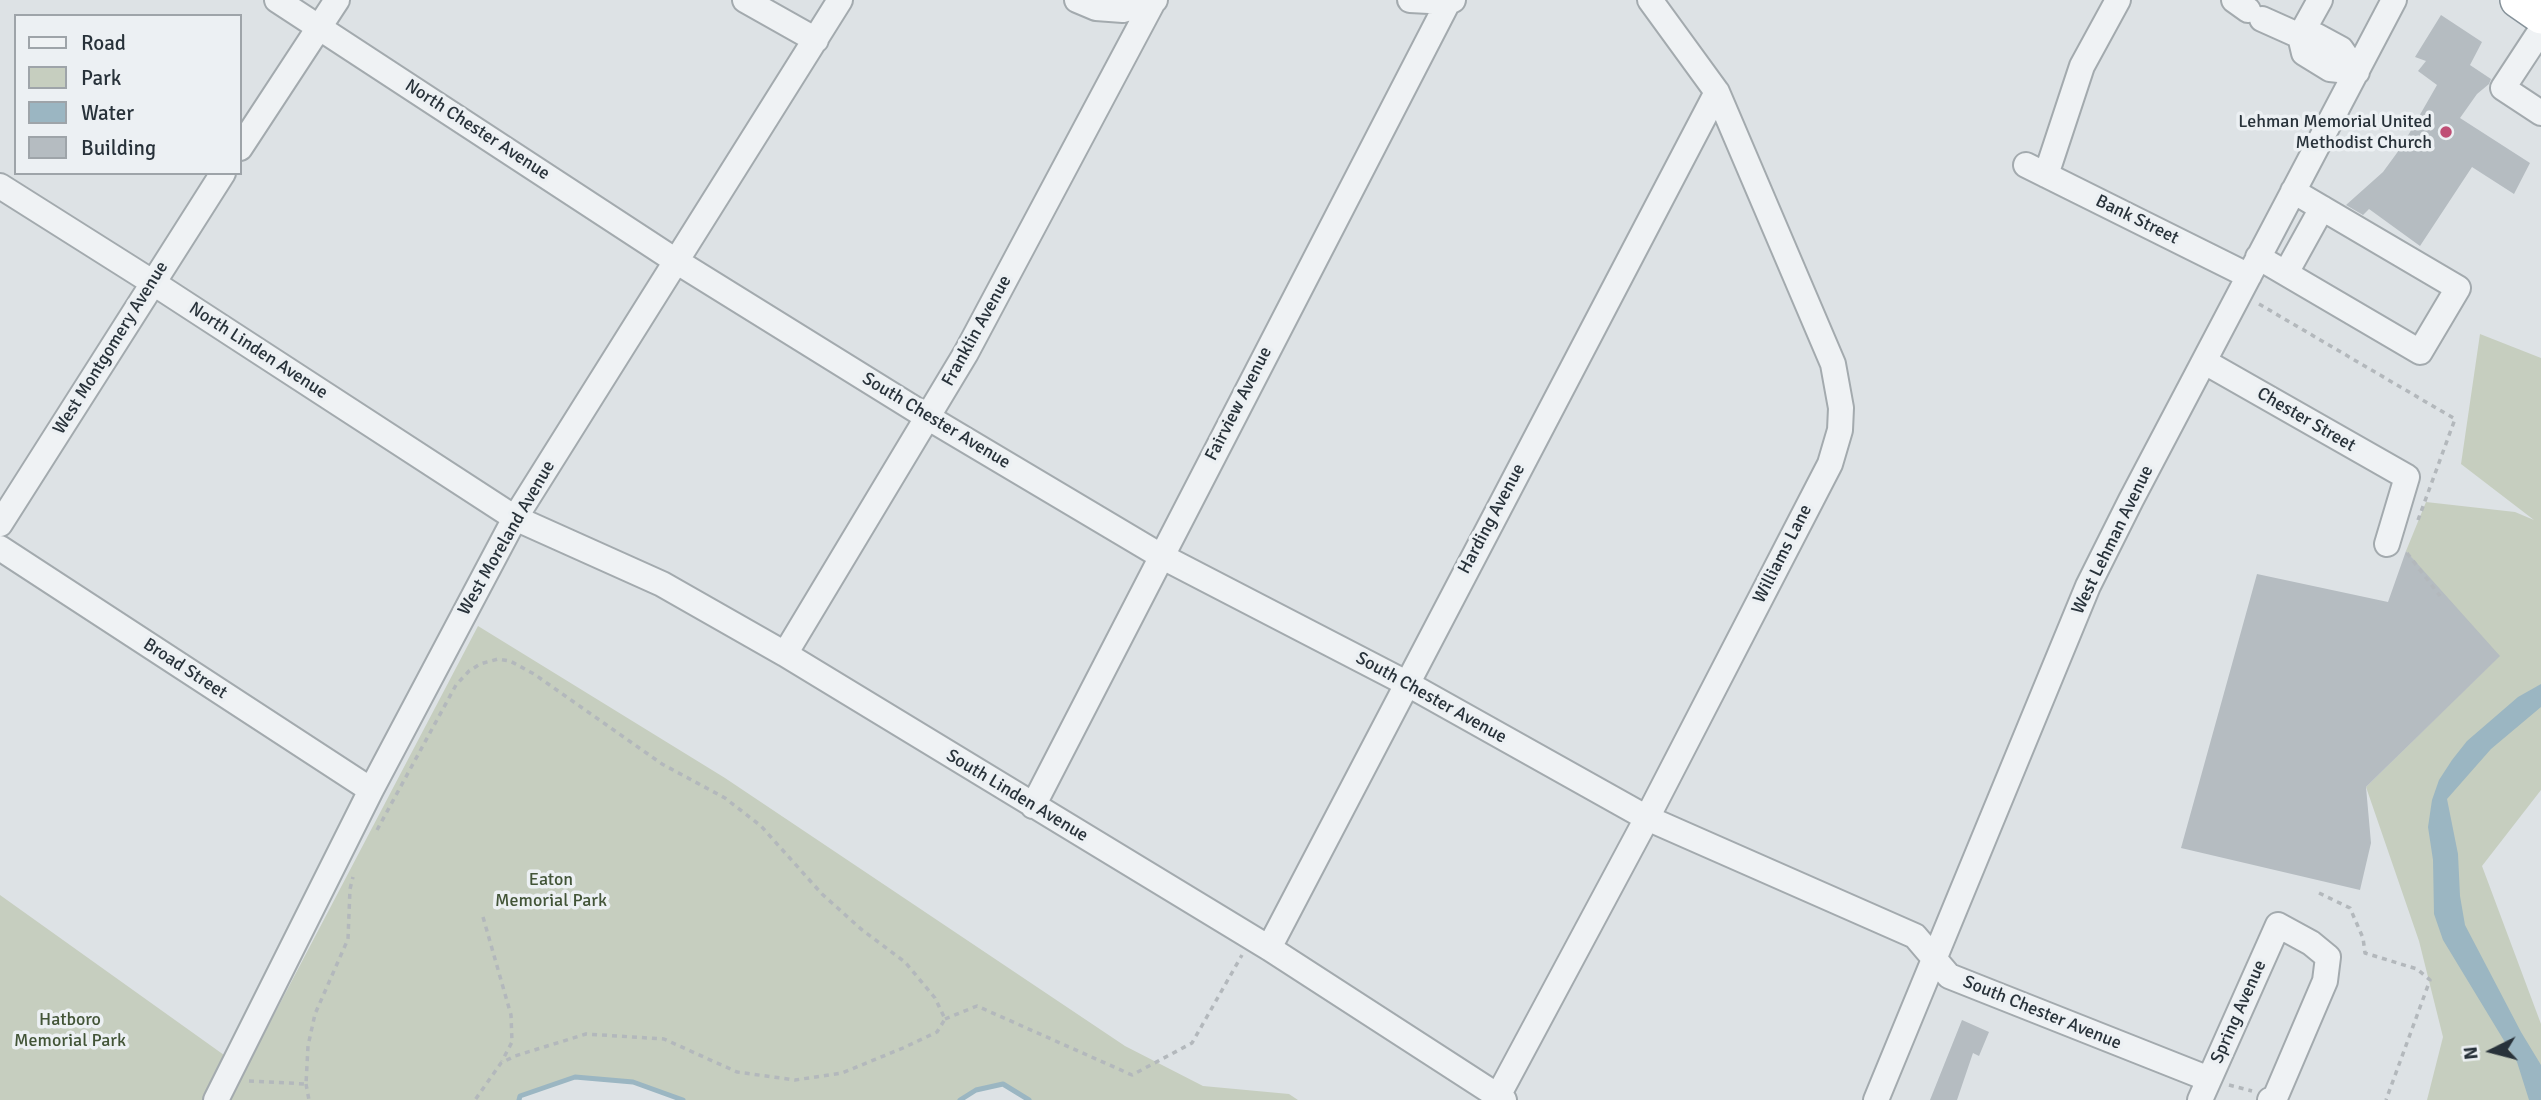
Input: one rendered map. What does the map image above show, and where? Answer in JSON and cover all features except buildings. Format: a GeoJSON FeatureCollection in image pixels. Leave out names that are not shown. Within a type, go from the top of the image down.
{"type":"FeatureCollection","features":[{"type":"Feature","properties":{"kind":"highway"},"geometry":{"type":"LineString","coordinates":[[2519,0],[2541,16]]}},
{"type":"Feature","properties":{"kind":"street","name":"North Chester Avenue"},"geometry":{"type":"LineString","coordinates":[[277,0],[676,261]]}},
{"type":"Feature","properties":{"kind":"street"},"geometry":{"type":"LineString","coordinates":[[242,145],[337,0]]}},
{"type":"Feature","properties":{"kind":"street"},"geometry":{"type":"LineString","coordinates":[[745,0],[816,40]]}},
{"type":"Feature","properties":{"kind":"street","name":"West Moreland Avenue"},"geometry":{"type":"LineString","coordinates":[[221,1090],[371,790],[514,517],[840,0]]}},
{"type":"Feature","properties":{"kind":"street"},"geometry":{"type":"LineString","coordinates":[[1077,0],[1096,8],[1123,10],[1155,0]]}},
{"type":"Feature","properties":{"kind":"street","name":"Franklin Avenue"},"geometry":{"type":"LineString","coordinates":[[785,654],[929,418],[1155,0]]}},
{"type":"Feature","properties":{"kind":"street"},"geometry":{"type":"LineString","coordinates":[[1410,0],[1450,1]]}},
{"type":"Feature","properties":{"kind":"street","name":"Williams Lane"},"geometry":{"type":"LineString","coordinates":[[1501,1098],[1830,464],[1840,430],[1842,408],[1833,364],[1717,92],[1650,0]]}},
{"type":"Feature","properties":{"kind":"street","name":"Bank Street"},"geometry":{"type":"LineString","coordinates":[[2118,0],[2082,66],[2036,170],[2249,275],[2286,273],[2420,352],[2458,288],[2322,208]]}},
{"type":"Feature","properties":{"kind":"street"},"geometry":{"type":"LineString","coordinates":[[2320,0],[2300,36],[2304,53],[2330,69],[2357,72]]}},
{"type":"Feature","properties":{"kind":"street","name":"West Lehman Avenue"},"geometry":{"type":"LineString","coordinates":[[1876,1100],[2088,586],[2394,0]]}},
{"type":"Feature","properties":{"kind":"street","name":"Fairview Avenue"},"geometry":{"type":"LineString","coordinates":[[1033,806],[1450,1]]}},
{"type":"Feature","properties":{"kind":"street"},"geometry":{"type":"LineString","coordinates":[[2248,10],[2300,36]]}},
{"type":"Feature","properties":{"kind":"street"},"geometry":{"type":"LineString","coordinates":[[2541,30],[2503,88],[2541,113]]}},
{"type":"Feature","properties":{"kind":"street","name":"Harding Avenue"},"geometry":{"type":"LineString","coordinates":[[1261,943],[1406,683],[1717,92]]}},
{"type":"Feature","properties":{"kind":"street","name":"West Montgomery Avenue"},"geometry":{"type":"LineString","coordinates":[[0,524],[222,175]]}},
{"type":"Feature","properties":{"kind":"street","name":"North Linden Avenue"},"geometry":{"type":"LineString","coordinates":[[0,186],[514,517]]}},
{"type":"Feature","properties":{"kind":"street"},"geometry":{"type":"LineString","coordinates":[[2286,273],[2322,208],[2293,191]]}},
{"type":"Feature","properties":{"kind":"street","name":"South Chester Avenue"},"geometry":{"type":"LineString","coordinates":[[676,261],[929,418],[1161,556],[1406,683],[1647,818],[1915,936],[1949,976],[2203,1095]]}},
{"type":"Feature","properties":{"kind":"street","name":"Chester Street"},"geometry":{"type":"LineString","coordinates":[[2205,362],[2407,477],[2396,548]]}},
{"type":"Feature","properties":{"kind":"street","name":"South Linden Avenue"},"geometry":{"type":"LineString","coordinates":[[514,517],[662,584],[785,654],[1261,943],[1501,1098]]}},
{"type":"Feature","properties":{"kind":"street","name":"Broad Street"},"geometry":{"type":"LineString","coordinates":[[0,548],[371,790]]}},
{"type":"Feature","properties":{"kind":"street","name":"Spring Avenue"},"geometry":{"type":"LineString","coordinates":[[2203,1095],[2278,925],[2311,943],[2328,957],[2325,981],[2273,1099]]}},
{"type":"Feature","properties":{"kind":"path"},"geometry":{"type":"LineString","coordinates":[[2249,275],[2455,419],[2416,527]]}},
{"type":"Feature","properties":{"kind":"path"},"geometry":{"type":"LineString","coordinates":[[2396,548],[2440,596]]}},
{"type":"Feature","properties":{"kind":"path"},"geometry":{"type":"LineString","coordinates":[[374,835],[456,685],[468,671],[480,664],[499,659],[510,662],[534,674],[662,764],[725,798],[761,826],[822,894],[861,929],[905,962],[935,998],[945,1019]]}},
{"type":"Feature","properties":{"kind":"path"},"geometry":{"type":"LineString","coordinates":[[309,1100],[306,1084],[308,1046],[315,1014],[348,939],[350,889],[356,866]]}},
{"type":"Feature","properties":{"kind":"path"},"geometry":{"type":"LineString","coordinates":[[2319,893],[2350,908],[2363,938],[2365,953],[2417,969],[2430,980],[2386,1100]]}},
{"type":"Feature","properties":{"kind":"path"},"geometry":{"type":"LineString","coordinates":[[475,1100],[512,1042],[511,1015],[483,917]]}},
{"type":"Feature","properties":{"kind":"path"},"geometry":{"type":"LineString","coordinates":[[501,1063],[571,1037],[602,1034],[664,1040],[737,1072],[795,1080],[842,1073],[937,1032],[945,1019],[978,1006],[1132,1075],[1192,1043],[1261,943]]}},
{"type":"Feature","properties":{"kind":"path"},"geometry":{"type":"LineString","coordinates":[[221,1090],[306,1084]]}},
{"type":"Feature","properties":{"kind":"path"},"geometry":{"type":"LineString","coordinates":[[2203,1095],[2273,1099]]}},
{"type":"Feature","properties":{"kind":"green space"},"geometry":{"type":"Polygon","coordinates":[[[2480,334],[2541,358],[2541,790],[2482,866],[2541,1024],[2541,1100],[2427,1100],[2443,1037],[2419,941],[2366,787],[2499,656],[2475,636],[2406,551],[2426,502],[2515,512],[2534,520],[2461,464],[2480,334]]]}},
{"type":"Feature","properties":{"kind":"green space","name":"Eaton Memorial Park"},"geometry":{"type":"Polygon","coordinates":[[[478,626],[725,778],[1125,1046],[1203,1086],[1289,1094],[1298,1100],[1029,1100],[1003,1084],[976,1090],[960,1100],[683,1100],[633,1082],[575,1077],[521,1096],[519,1100],[0,1100],[0,895],[245,1070],[478,626]]]}},
{"type":"Feature","properties":{"kind":"water"},"geometry":{"type":"Polygon","coordinates":[[[2541,684],[2541,707],[2491,749],[2447,799],[2458,854],[2460,896],[2465,925],[2541,1065],[2541,1100],[2529,1100],[2517,1062],[2443,940],[2434,914],[2433,860],[2428,827],[2432,800],[2439,780],[2467,741],[2518,697],[2541,684]]]}},
{"type":"Feature","properties":{"kind":"waterway"},"geometry":{"type":"LineString","coordinates":[[519,1100],[520,1096],[575,1077],[633,1082],[683,1100]]}},
{"type":"Feature","properties":{"kind":"waterway"},"geometry":{"type":"LineString","coordinates":[[960,1100],[976,1090],[1003,1084],[1029,1100]]}},
{"type":"Feature","properties":{"kind":"place","name":"Lehman Memorial United Methodist Church"},"geometry":{"type":"Point","coordinates":[2446,132]}},
{"type":"Feature","properties":{"kind":"park label","name":"Hatboro Memorial Park"},"geometry":{"type":"Point","coordinates":[70,1030]}}]}
